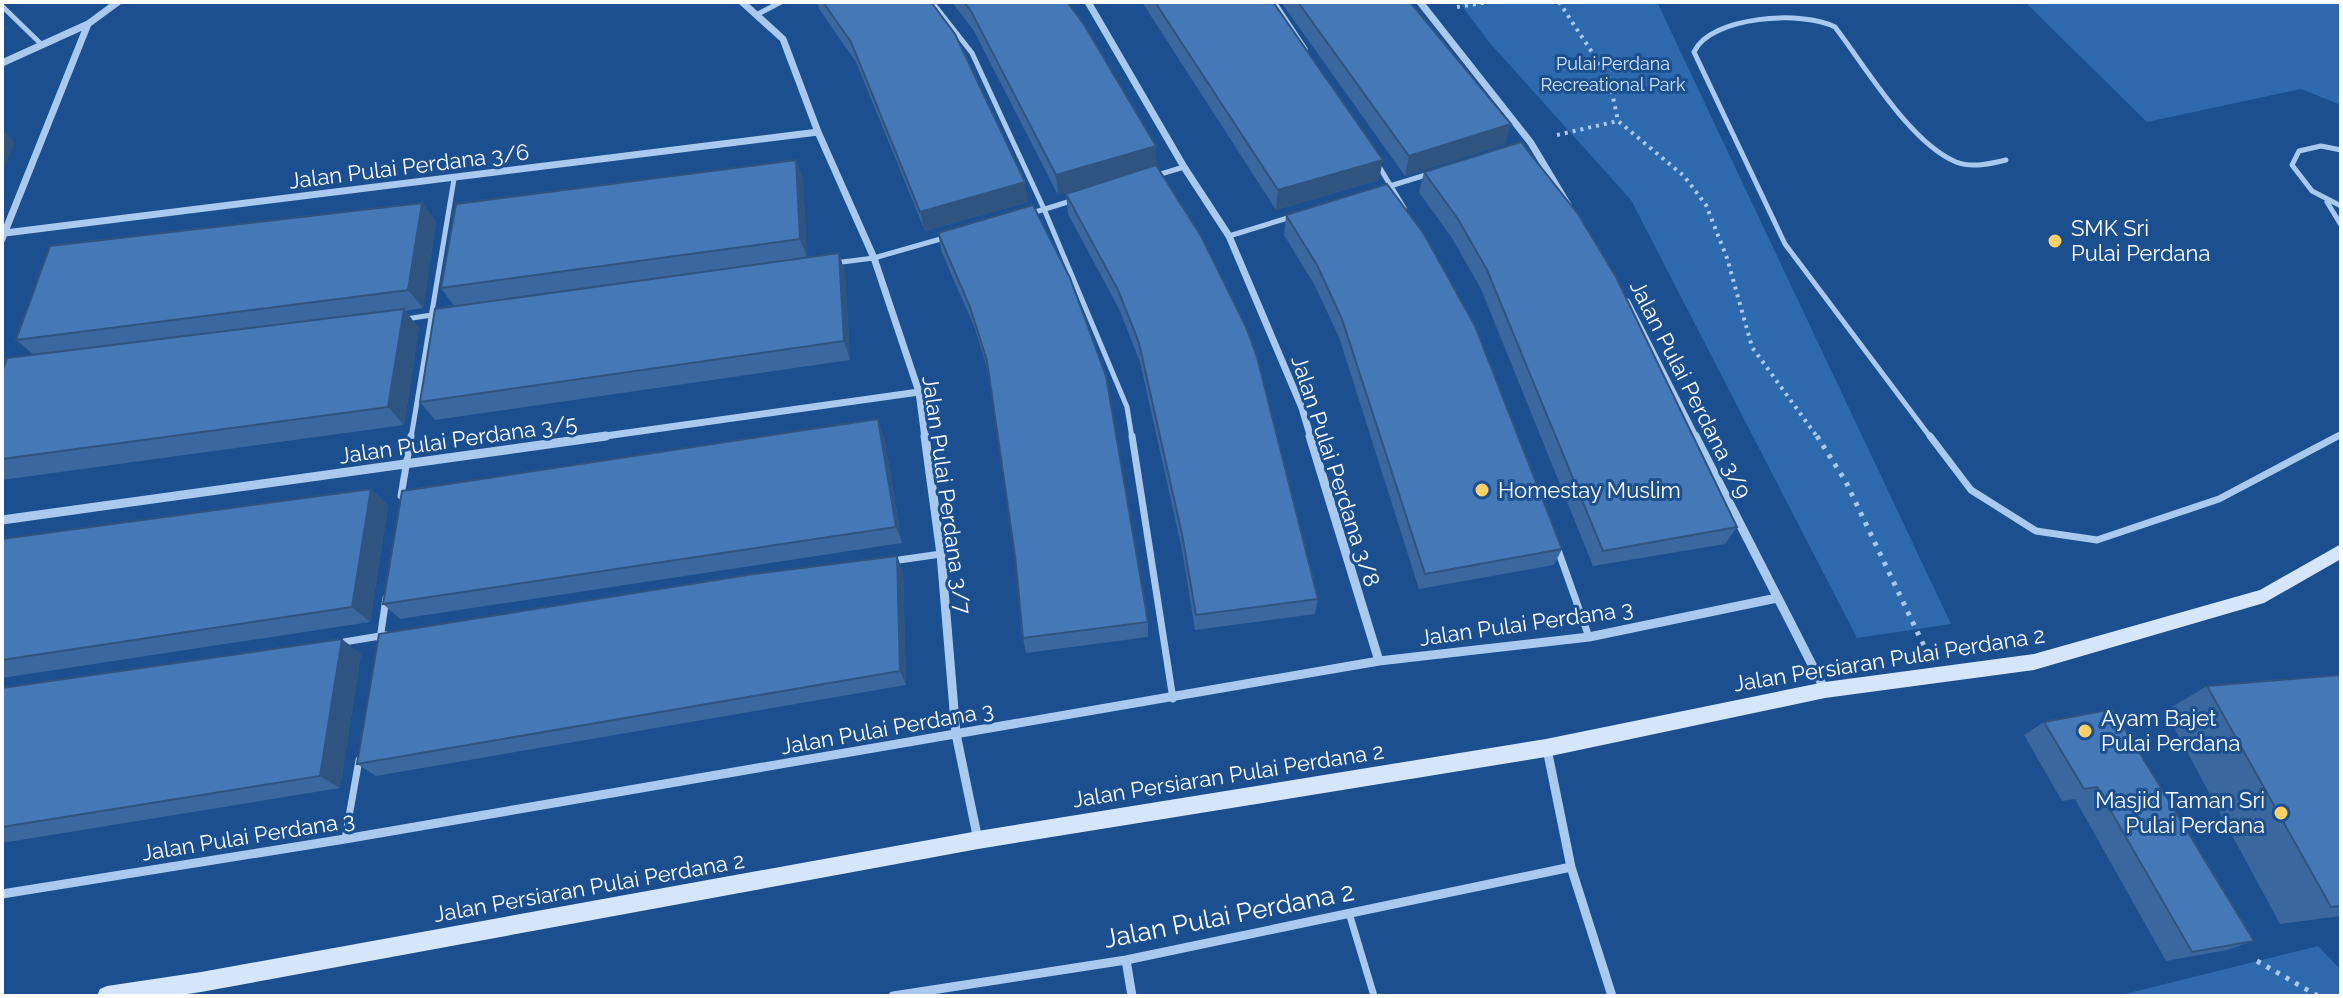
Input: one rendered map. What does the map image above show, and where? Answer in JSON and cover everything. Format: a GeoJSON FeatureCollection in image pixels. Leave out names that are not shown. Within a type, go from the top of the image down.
{"type":"FeatureCollection","features":[{"type":"Feature","properties":{"kind":"street"},"geometry":{"type":"LineString","coordinates":[[2,63],[40,43],[88,24],[118,2]]}},
{"type":"Feature","properties":{"kind":"street","name":"Jalan Pulai Perdana 3/7"},"geometry":{"type":"LineString","coordinates":[[742,2],[783,39],[818,132],[874,258],[919,392],[941,554],[956,734],[978,840]]}},
{"type":"Feature","properties":{"kind":"street","name":"Jalan Pulai Perdana 3/8"},"geometry":{"type":"LineString","coordinates":[[1088,2],[1184,167],[1229,236],[1302,408],[1379,661]]}},
{"type":"Feature","properties":{"kind":"street"},"geometry":{"type":"LineString","coordinates":[[1420,2],[1531,143],[1570,208]]}},
{"type":"Feature","properties":{"kind":"street"},"geometry":{"type":"LineString","coordinates":[[3,236],[88,24]]}},
{"type":"Feature","properties":{"kind":"street","name":"Jalan Pulai Perdana 3/6"},"geometry":{"type":"LineString","coordinates":[[3,236],[818,132]]}},
{"type":"Feature","properties":{"kind":"street","name":"Jalan Pulai Perdana 3/9"},"geometry":{"type":"LineString","coordinates":[[1625,299],[1825,690]]}},
{"type":"Feature","properties":{"kind":"street","name":"Jalan Pulai Perdana 3/5"},"geometry":{"type":"LineString","coordinates":[[2,520],[919,392]]}},
{"type":"Feature","properties":{"kind":"street","name":"Jalan Persiaran Pulai Perdana 2"},"geometry":{"type":"LineString","coordinates":[[107,996],[199,989],[978,840],[1546,748],[1825,690],[2034,662],[2264,596],[2341,551]]}},
{"type":"Feature","properties":{"kind":"street","name":"Jalan Pulai Perdana 3"},"geometry":{"type":"LineString","coordinates":[[2,894],[1173,699],[1379,661],[1589,637],[1777,598]]}},
{"type":"Feature","properties":{"kind":"street"},"geometry":{"type":"LineString","coordinates":[[1546,748],[1571,867],[1612,996]]}},
{"type":"Feature","properties":{"kind":"street","name":"Jalan Pulai Perdana 2"},"geometry":{"type":"LineString","coordinates":[[900,995],[1126,960],[1571,867]]}},
{"type":"Feature","properties":{"kind":"street"},"geometry":{"type":"LineString","coordinates":[[1126,960],[1132,996]]}},
{"type":"Feature","properties":{"kind":"lane"},"geometry":{"type":"LineString","coordinates":[[758,14],[781,2]]}},
{"type":"Feature","properties":{"kind":"lane"},"geometry":{"type":"LineString","coordinates":[[932,2],[972,53],[1044,209],[1127,407],[1173,699]]}},
{"type":"Feature","properties":{"kind":"lane"},"geometry":{"type":"LineString","coordinates":[[1274,2],[1307,51]]}},
{"type":"Feature","properties":{"kind":"lane"},"geometry":{"type":"LineString","coordinates":[[2,6],[40,43]]}},
{"type":"Feature","properties":{"kind":"lane"},"geometry":{"type":"LineString","coordinates":[[2006,160],[1976,166],[1953,161],[1922,134],[1835,27],[1824,19],[1807,15],[1712,32],[1699,41],[1694,52],[1785,244],[1971,490],[2036,531],[2097,540],[2219,499],[2341,434]]}},
{"type":"Feature","properties":{"kind":"lane"},"geometry":{"type":"LineString","coordinates":[[1517,147],[1531,143]]}},
{"type":"Feature","properties":{"kind":"lane"},"geometry":{"type":"LineString","coordinates":[[2341,150],[2321,146],[2299,151],[2292,165],[2302,184],[2327,202],[2341,206]]}},
{"type":"Feature","properties":{"kind":"lane"},"geometry":{"type":"LineString","coordinates":[[1375,159],[1407,213]]}},
{"type":"Feature","properties":{"kind":"lane"},"geometry":{"type":"LineString","coordinates":[[1142,179],[1184,167]]}},
{"type":"Feature","properties":{"kind":"lane"},"geometry":{"type":"LineString","coordinates":[[1377,190],[1433,173]]}},
{"type":"Feature","properties":{"kind":"lane"},"geometry":{"type":"LineString","coordinates":[[399,512],[434,315],[454,179]]}},
{"type":"Feature","properties":{"kind":"lane"},"geometry":{"type":"LineString","coordinates":[[1030,213],[1086,196]]}},
{"type":"Feature","properties":{"kind":"lane"},"geometry":{"type":"LineString","coordinates":[[2327,202],[2341,225]]}},
{"type":"Feature","properties":{"kind":"lane"},"geometry":{"type":"LineString","coordinates":[[1229,236],[1303,213]]}},
{"type":"Feature","properties":{"kind":"lane"},"geometry":{"type":"LineString","coordinates":[[827,264],[874,258],[959,233]]}},
{"type":"Feature","properties":{"kind":"lane"},"geometry":{"type":"LineString","coordinates":[[403,319],[450,313]]}},
{"type":"Feature","properties":{"kind":"lane"},"geometry":{"type":"LineString","coordinates":[[1553,535],[1589,637]]}},
{"type":"Feature","properties":{"kind":"lane"},"geometry":{"type":"LineString","coordinates":[[879,563],[941,554]]}},
{"type":"Feature","properties":{"kind":"lane"},"geometry":{"type":"LineString","coordinates":[[378,652],[387,589]]}},
{"type":"Feature","properties":{"kind":"lane"},"geometry":{"type":"LineString","coordinates":[[333,643],[396,634]]}},
{"type":"Feature","properties":{"kind":"lane"},"geometry":{"type":"LineString","coordinates":[[345,839],[362,746]]}},
{"type":"Feature","properties":{"kind":"lane"},"geometry":{"type":"LineString","coordinates":[[1349,913],[1374,996]]}},
{"type":"Feature","properties":{"kind":"path"},"geometry":{"type":"LineString","coordinates":[[1559,2],[1609,78],[1618,121],[1684,176],[1706,205],[1727,258],[1752,347],[1796,403],[1846,482],[1914,629],[1941,674]]}},
{"type":"Feature","properties":{"kind":"path"},"geometry":{"type":"LineString","coordinates":[[1531,143],[1618,121]]}},
{"type":"Feature","properties":{"kind":"path"},"geometry":{"type":"LineString","coordinates":[[2257,961],[2318,996]]}},
{"type":"Feature","properties":{"kind":"green space","name":"Pulai Perdana Recreational Park"},"geometry":{"type":"Polygon","coordinates":[[[1459,2],[1657,2],[1951,624],[1857,638],[1631,200],[1488,41],[1459,2]]]}},
{"type":"Feature","properties":{"kind":"green space"},"geometry":{"type":"Polygon","coordinates":[[[2025,2],[2341,2],[2341,105],[2301,89],[2147,122],[2025,2]]]}},
{"type":"Feature","properties":{"kind":"green space"},"geometry":{"type":"Polygon","coordinates":[[[2318,946],[2341,970],[2341,996],[2117,996],[2318,946]]]}},
{"type":"Feature","properties":{"kind":"building"},"geometry":{"type":"Polygon","coordinates":[[[823,2],[931,2],[955,34],[1025,182],[920,212],[851,42],[823,2]]]}},
{"type":"Feature","properties":{"kind":"building"},"geometry":{"type":"Polygon","coordinates":[[[964,2],[1067,2],[1083,23],[1156,146],[1056,175],[964,2]]]}},
{"type":"Feature","properties":{"kind":"building"},"geometry":{"type":"Polygon","coordinates":[[[1155,2],[1273,2],[1383,160],[1278,190],[1155,2]]]}},
{"type":"Feature","properties":{"kind":"building"},"geometry":{"type":"Polygon","coordinates":[[[1298,2],[1410,2],[1511,124],[1409,156],[1298,2]]]}},
{"type":"Feature","properties":{"kind":"building"},"geometry":{"type":"Polygon","coordinates":[[[1521,142],[1578,214],[1616,277],[1737,527],[1603,551],[1487,270],[1458,219],[1424,172],[1521,142]]]}},
{"type":"Feature","properties":{"kind":"building"},"geometry":{"type":"Polygon","coordinates":[[[796,160],[800,239],[441,288],[456,204],[796,160]]]}},
{"type":"Feature","properties":{"kind":"building"},"geometry":{"type":"Polygon","coordinates":[[[1156,165],[1201,236],[1246,327],[1257,357],[1318,599],[1196,615],[1182,534],[1139,343],[1118,290],[1066,194],[1156,165]]]}},
{"type":"Feature","properties":{"kind":"building"},"geometry":{"type":"Polygon","coordinates":[[[1387,184],[1424,234],[1475,326],[1562,549],[1425,574],[1342,319],[1317,265],[1286,215],[1387,184]]]}},
{"type":"Feature","properties":{"kind":"building"},"geometry":{"type":"Polygon","coordinates":[[[422,203],[408,290],[16,340],[50,246],[422,203]]]}},
{"type":"Feature","properties":{"kind":"building"},"geometry":{"type":"Polygon","coordinates":[[[1033,205],[1070,278],[1106,376],[1148,622],[1023,638],[1015,556],[987,361],[970,307],[938,233],[1033,205]]]}},
{"type":"Feature","properties":{"kind":"building"},"geometry":{"type":"Polygon","coordinates":[[[839,253],[844,341],[420,402],[435,309],[839,253]]]}},
{"type":"Feature","properties":{"kind":"building"},"geometry":{"type":"Polygon","coordinates":[[[404,309],[388,407],[2,459],[2,373],[7,358],[404,309]]]}},
{"type":"Feature","properties":{"kind":"building"},"geometry":{"type":"Polygon","coordinates":[[[878,419],[896,527],[383,604],[402,491],[878,419]]]}},
{"type":"Feature","properties":{"kind":"building"},"geometry":{"type":"Polygon","coordinates":[[[371,489],[352,607],[2,660],[2,539],[371,489]]]}},
{"type":"Feature","properties":{"kind":"building"},"geometry":{"type":"Polygon","coordinates":[[[897,556],[900,671],[357,764],[379,634],[747,575],[897,556]]]}},
{"type":"Feature","properties":{"kind":"building"},"geometry":{"type":"Polygon","coordinates":[[[342,639],[320,776],[2,827],[2,688],[342,639]]]}},
{"type":"Feature","properties":{"kind":"building"},"geometry":{"type":"Polygon","coordinates":[[[2341,675],[2341,906],[2331,907],[2207,686],[2341,675]]]}},
{"type":"Feature","properties":{"kind":"building"},"geometry":{"type":"Polygon","coordinates":[[[2113,709],[2254,941],[2192,952],[2097,787],[2084,789],[2044,722],[2113,709]]]}},
{"type":"Feature","properties":{"kind":"place","name":"SMK Sri Pulai Perdana"},"geometry":{"type":"Point","coordinates":[2055,241]}},
{"type":"Feature","properties":{"kind":"place","name":"Homestay Muslim"},"geometry":{"type":"Point","coordinates":[1482,490]}},
{"type":"Feature","properties":{"kind":"place","name":"Ayam Bajet Pulai Perdana"},"geometry":{"type":"Point","coordinates":[2085,731]}},
{"type":"Feature","properties":{"kind":"place","name":"Masjid Taman Sri Pulai Perdana"},"geometry":{"type":"Point","coordinates":[2281,813]}}]}
